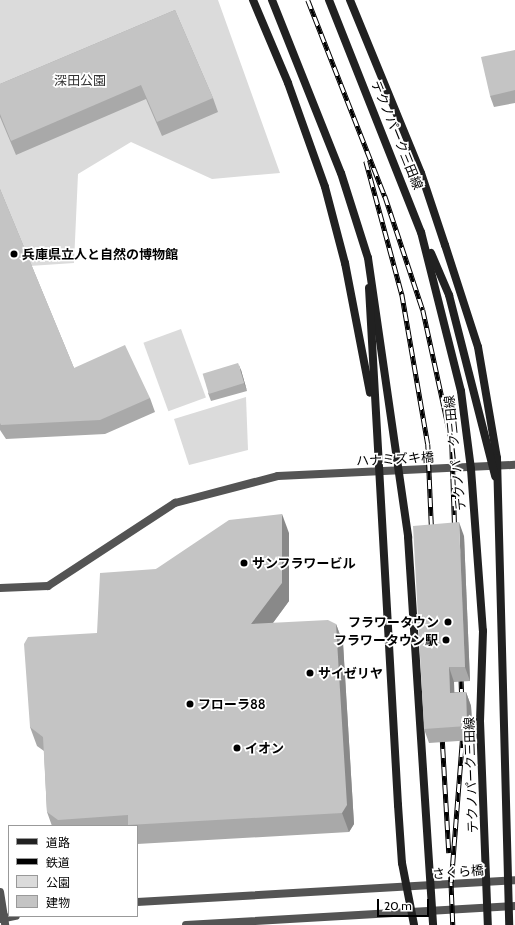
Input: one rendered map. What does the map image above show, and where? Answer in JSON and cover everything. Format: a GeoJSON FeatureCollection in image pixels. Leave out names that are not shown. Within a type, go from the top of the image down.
{"type":"FeatureCollection","features":[{"type":"Feature","properties":{"kind":"main road"},"geometry":{"type":"LineString","coordinates":[[253,0],[288,83],[325,187],[345,263],[377,427]]}},
{"type":"Feature","properties":{"kind":"main road","name":"テクノパーク三田線"},"geometry":{"type":"LineString","coordinates":[[329,0],[422,232],[461,391],[471,469],[483,631],[480,721],[488,925]]}},
{"type":"Feature","properties":{"kind":"main road"},"geometry":{"type":"LineString","coordinates":[[350,0],[421,173],[478,348],[498,458],[512,880],[512,906],[509,925]]}},
{"type":"Feature","properties":{"kind":"main road"},"geometry":{"type":"LineString","coordinates":[[272,1],[341,173],[368,258],[408,537],[433,925]]}},
{"type":"Feature","properties":{"kind":"main road"},"geometry":{"type":"LineString","coordinates":[[422,232],[449,295],[498,487]]}},
{"type":"Feature","properties":{"kind":"main road"},"geometry":{"type":"LineString","coordinates":[[368,258],[402,863],[410,888],[414,925]]}},
{"type":"Feature","properties":{"kind":"street","name":"ハナミズキ橋"},"geometry":{"type":"LineString","coordinates":[[0,588],[48,586],[175,503],[278,476],[515,465]]}},
{"type":"Feature","properties":{"kind":"street","name":"さくら橋"},"geometry":{"type":"LineString","coordinates":[[138,902],[410,888],[512,880]]}},
{"type":"Feature","properties":{"kind":"street"},"geometry":{"type":"LineString","coordinates":[[0,892],[3,921],[13,917]]}},
{"type":"Feature","properties":{"kind":"street"},"geometry":{"type":"LineString","coordinates":[[186,925],[413,914],[512,906]]}},
{"type":"Feature","properties":{"kind":"green space","name":"深田公園"},"geometry":{"type":"Polygon","coordinates":[[[0,0],[218,0],[280,173],[212,179],[131,142],[78,174],[74,263],[0,268],[0,0]]]}},
{"type":"Feature","properties":{"kind":"green space"},"geometry":{"type":"Polygon","coordinates":[[[181,329],[206,398],[168,411],[143,343],[181,329]]]}},
{"type":"Feature","properties":{"kind":"green space"},"geometry":{"type":"Polygon","coordinates":[[[246,397],[248,450],[189,465],[174,419],[246,397]]]}},
{"type":"Feature","properties":{"kind":"building"},"geometry":{"type":"Polygon","coordinates":[[[175,10],[213,98],[157,122],[141,85],[11,141],[0,114],[0,84],[175,10]]]}},
{"type":"Feature","properties":{"kind":"building"},"geometry":{"type":"Polygon","coordinates":[[[515,50],[515,90],[490,96],[481,57],[515,50]]]}},
{"type":"Feature","properties":{"kind":"building","name":"兵庫県立人と自然の博物館"},"geometry":{"type":"Polygon","coordinates":[[[0,189],[74,368],[125,345],[150,398],[100,420],[1,425],[0,189]]]}},
{"type":"Feature","properties":{"kind":"building"},"geometry":{"type":"Polygon","coordinates":[[[238,363],[244,383],[209,394],[203,374],[238,363]]]}},
{"type":"Feature","properties":{"kind":"building","name":"フローラ88"},"geometry":{"type":"Polygon","coordinates":[[[282,514],[282,583],[251,624],[328,620],[336,624],[347,805],[342,813],[128,825],[128,815],[58,820],[47,812],[43,737],[30,727],[24,644],[28,637],[97,633],[100,573],[156,569],[229,520],[282,514]]]}},
{"type":"Feature","properties":{"kind":"building","name":"フラワータウン駅"},"geometry":{"type":"Polygon","coordinates":[[[459,522],[465,667],[449,667],[450,693],[466,692],[467,726],[424,729],[413,526],[459,522]]]}},
{"type":"Feature","properties":{"kind":"railway"},"geometry":{"type":"LineString","coordinates":[[308,0],[385,196],[423,310],[452,443],[455,533]]}},
{"type":"Feature","properties":{"kind":"railway"},"geometry":{"type":"LineString","coordinates":[[366,161],[402,294],[428,444],[432,536]]}},
{"type":"Feature","properties":{"kind":"railway"},"geometry":{"type":"LineString","coordinates":[[461,671],[462,703]]}},
{"type":"Feature","properties":{"kind":"railway"},"geometry":{"type":"LineString","coordinates":[[451,882],[463,729]]}},
{"type":"Feature","properties":{"kind":"railway"},"geometry":{"type":"LineString","coordinates":[[442,731],[449,853]]}},
{"type":"Feature","properties":{"kind":"railway"},"geometry":{"type":"LineString","coordinates":[[451,877],[453,925]]}},
{"type":"Feature","properties":{"kind":"place","name":"兵庫県立人と自然の博物館"},"geometry":{"type":"Point","coordinates":[14,254]}},
{"type":"Feature","properties":{"kind":"place","name":"サンフラワービル"},"geometry":{"type":"Point","coordinates":[244,563]}},
{"type":"Feature","properties":{"kind":"place","name":"フラワータウン"},"geometry":{"type":"Point","coordinates":[448,622]}},
{"type":"Feature","properties":{"kind":"place","name":"フラワータウン駅"},"geometry":{"type":"Point","coordinates":[446,640]}},
{"type":"Feature","properties":{"kind":"place","name":"サイゼリヤ"},"geometry":{"type":"Point","coordinates":[310,673]}},
{"type":"Feature","properties":{"kind":"place","name":"フローラ88"},"geometry":{"type":"Point","coordinates":[190,704]}},
{"type":"Feature","properties":{"kind":"place","name":"イオン"},"geometry":{"type":"Point","coordinates":[237,748]}}]}
